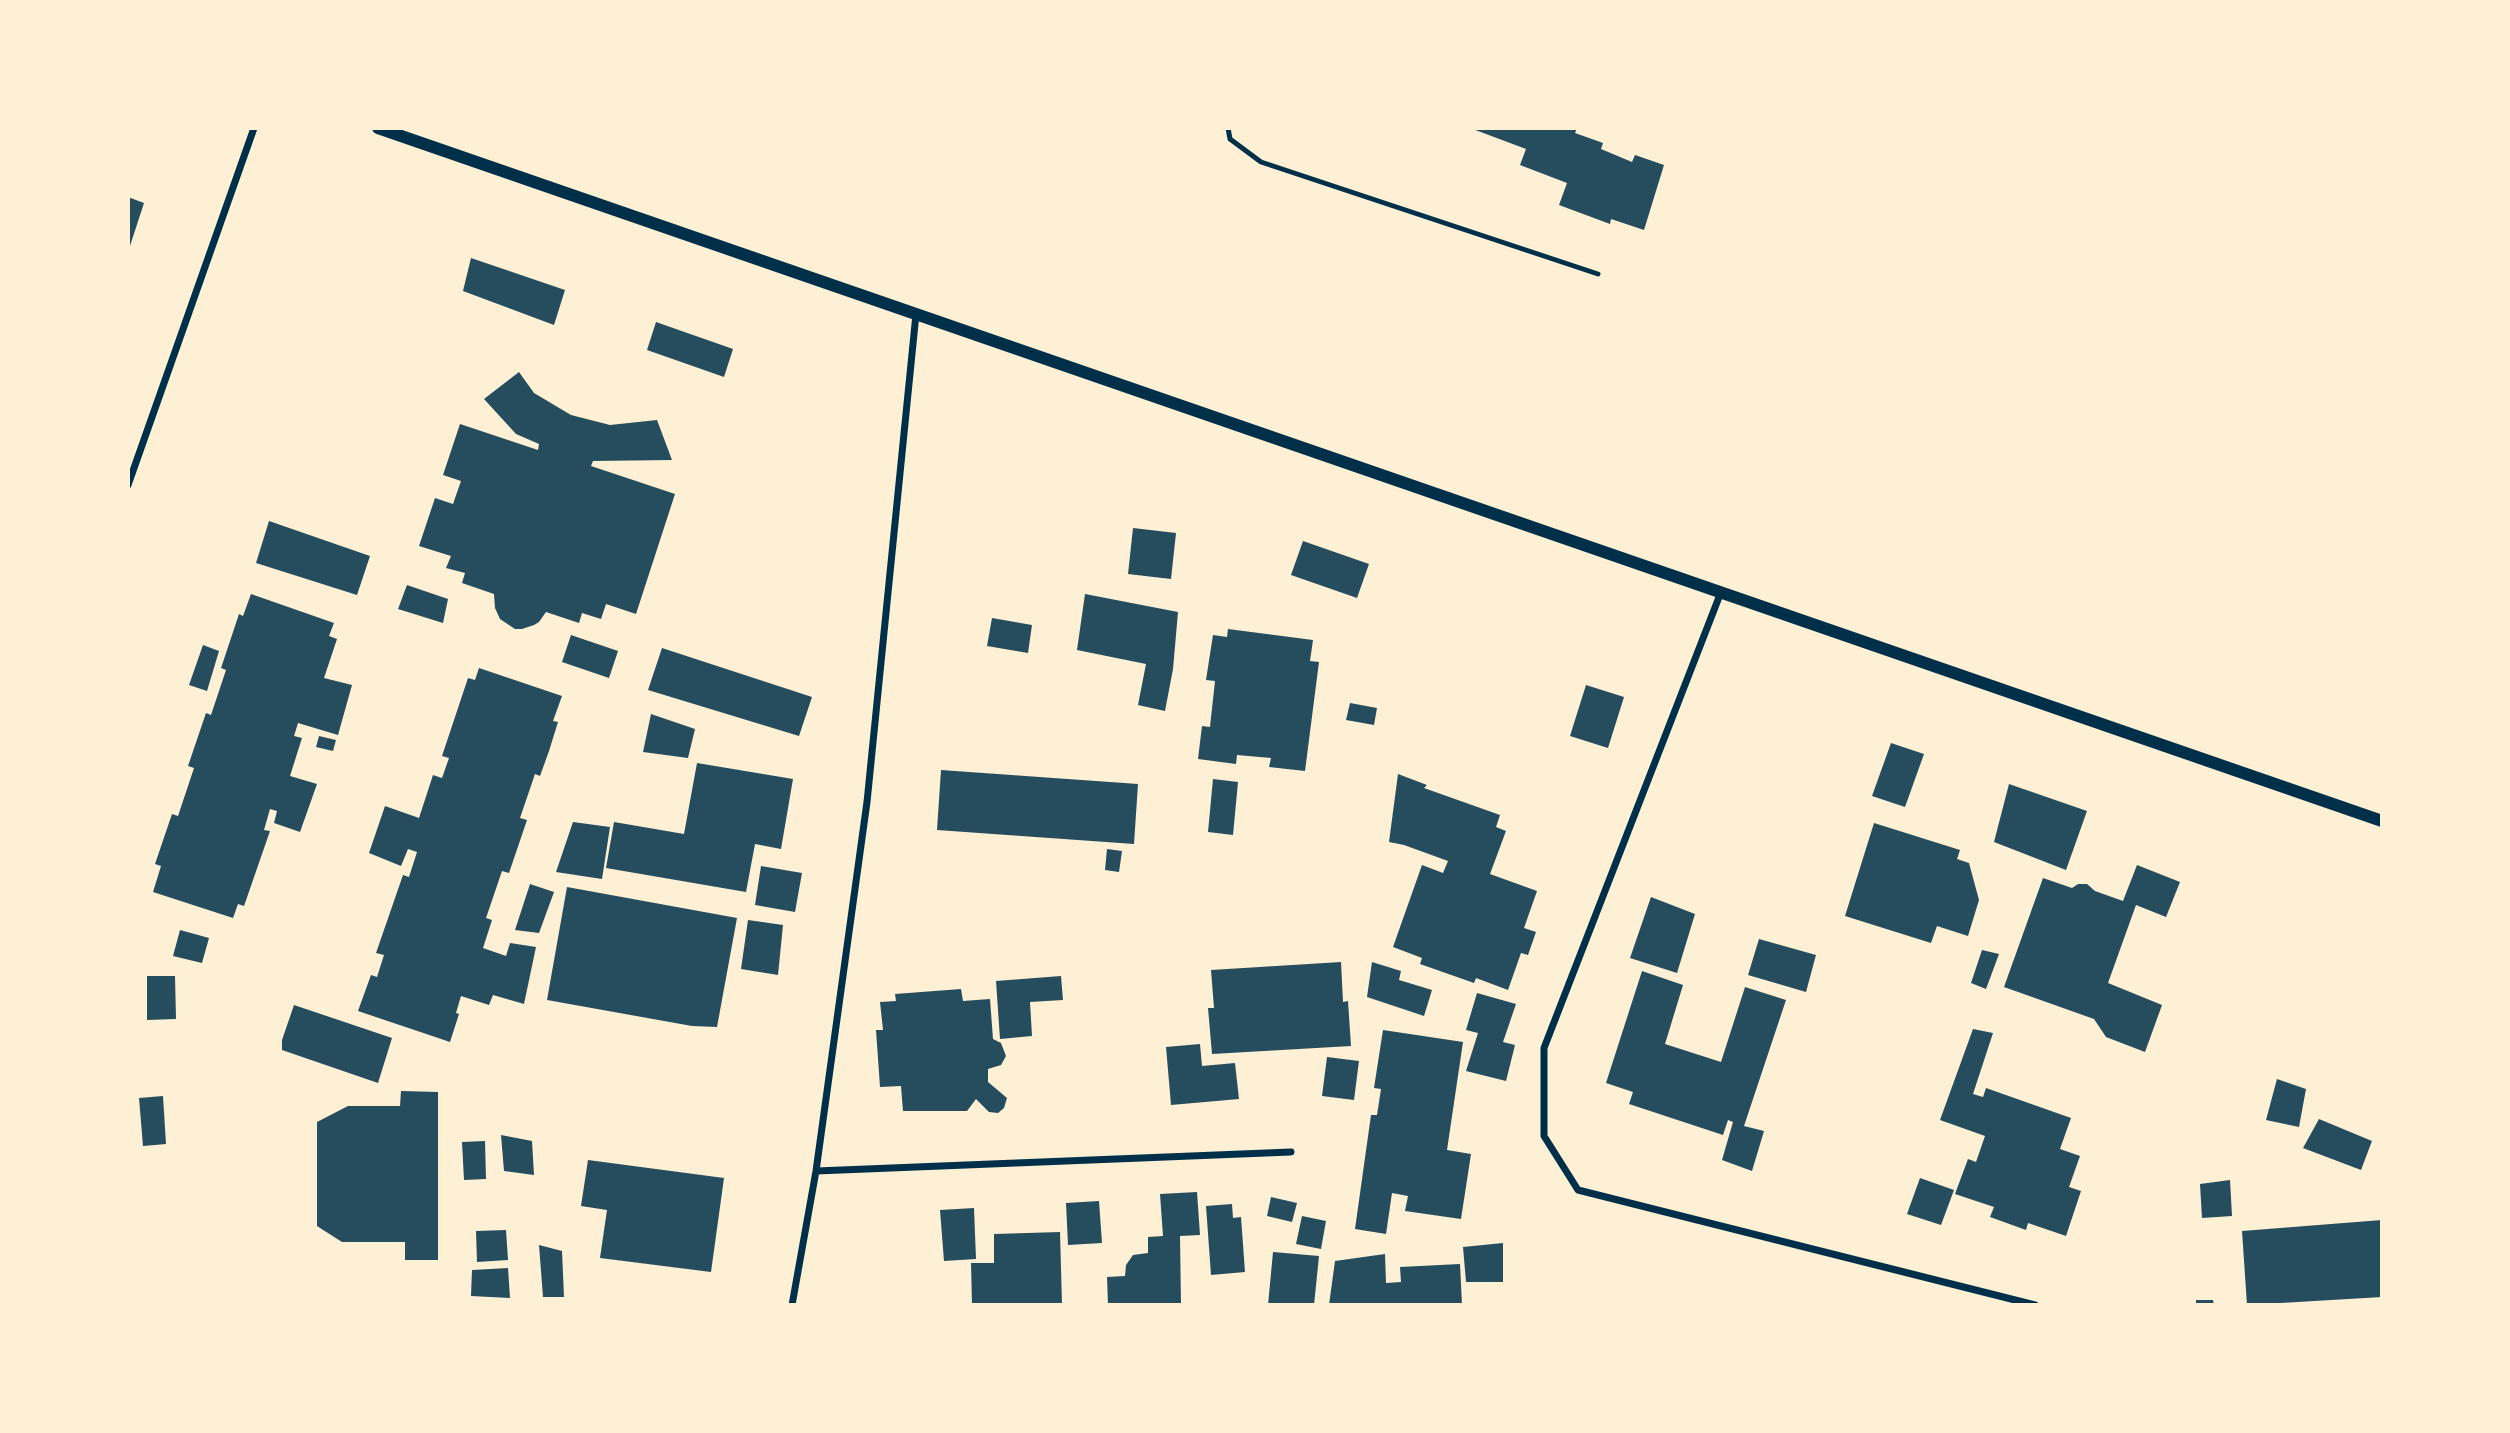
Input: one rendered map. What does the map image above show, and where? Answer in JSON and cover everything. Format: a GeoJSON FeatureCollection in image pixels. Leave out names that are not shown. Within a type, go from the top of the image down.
{"type":"FeatureCollection","features":[{"type":"Feature","properties":{"kind":"street"},"geometry":{"type":"LineString","coordinates":[[128,485],[254,128]]}},
{"type":"Feature","properties":{"kind":"street"},"geometry":{"type":"LineString","coordinates":[[378,128],[2382,821]]}},
{"type":"Feature","properties":{"kind":"street"},"geometry":{"type":"LineString","coordinates":[[792,1305],[816,1171],[867,802],[916,314]]}},
{"type":"Feature","properties":{"kind":"street"},"geometry":{"type":"LineString","coordinates":[[1721,592],[1544,1048],[1544,1136],[1578,1190],[2035,1305]]}},
{"type":"Feature","properties":{"kind":"street"},"geometry":{"type":"LineString","coordinates":[[816,1171],[1291,1152]]}},
{"type":"Feature","properties":{"kind":"lane"},"geometry":{"type":"LineString","coordinates":[[1228,128],[1230,139],[1261,162],[1598,274]]}},
{"type":"Feature","properties":{"kind":"building"},"geometry":{"type":"Polygon","coordinates":[[[1470,128],[1577,128],[1575,133],[1603,143],[1601,149],[1632,162],[1635,155],[1664,165],[1644,230],[1611,219],[1610,224],[1559,205],[1567,183],[1520,165],[1526,149],[1470,128]]]}},
{"type":"Feature","properties":{"kind":"building"},"geometry":{"type":"Polygon","coordinates":[[[128,197],[144,203],[128,252],[128,197]]]}},
{"type":"Feature","properties":{"kind":"building"},"geometry":{"type":"Polygon","coordinates":[[[471,258],[565,290],[554,325],[463,291],[471,258]]]}},
{"type":"Feature","properties":{"kind":"building"},"geometry":{"type":"Polygon","coordinates":[[[656,322],[733,349],[724,377],[647,350],[656,322]]]}},
{"type":"Feature","properties":{"kind":"building"},"geometry":{"type":"Polygon","coordinates":[[[519,372],[534,393],[571,415],[610,425],[657,420],[672,460],[593,461],[591,466],[675,494],[636,614],[606,604],[601,619],[582,613],[579,623],[546,612],[534,625],[515,629],[500,619],[495,608],[494,594],[462,583],[465,573],[446,568],[451,556],[419,546],[435,498],[453,504],[461,481],[443,475],[460,424],[538,450],[539,444],[516,434],[484,399],[519,372]]]}},
{"type":"Feature","properties":{"kind":"building"},"geometry":{"type":"Polygon","coordinates":[[[269,521],[370,556],[357,595],[256,563],[269,521]]]}},
{"type":"Feature","properties":{"kind":"building"},"geometry":{"type":"Polygon","coordinates":[[[1133,528],[1176,533],[1171,579],[1128,574],[1133,528]]]}},
{"type":"Feature","properties":{"kind":"building"},"geometry":{"type":"Polygon","coordinates":[[[1303,541],[1369,564],[1357,598],[1291,575],[1303,541]]]}},
{"type":"Feature","properties":{"kind":"building"},"geometry":{"type":"Polygon","coordinates":[[[407,585],[448,599],[443,623],[398,609],[407,585]]]}},
{"type":"Feature","properties":{"kind":"building"},"geometry":{"type":"Polygon","coordinates":[[[251,594],[334,623],[329,636],[337,639],[324,678],[352,685],[338,735],[298,723],[294,736],[302,738],[290,776],[317,784],[300,832],[274,823],[277,811],[270,809],[264,830],[270,831],[244,906],[238,904],[233,918],[153,892],[161,866],[155,864],[172,814],[178,816],[194,768],[188,766],[206,713],[211,715],[226,670],[221,668],[239,614],[243,616],[251,594]]]}},
{"type":"Feature","properties":{"kind":"building"},"geometry":{"type":"Polygon","coordinates":[[[1085,594],[1178,612],[1173,669],[1165,711],[1138,705],[1146,664],[1077,650],[1085,594]]]}},
{"type":"Feature","properties":{"kind":"building"},"geometry":{"type":"Polygon","coordinates":[[[992,618],[1032,625],[1028,653],[987,646],[992,618]]]}},
{"type":"Feature","properties":{"kind":"building"},"geometry":{"type":"Polygon","coordinates":[[[1228,629],[1313,640],[1310,661],[1319,662],[1305,771],[1269,767],[1271,758],[1237,755],[1236,764],[1198,759],[1202,726],[1210,727],[1215,681],[1206,680],[1213,635],[1227,637],[1228,629]]]}},
{"type":"Feature","properties":{"kind":"building"},"geometry":{"type":"Polygon","coordinates":[[[571,635],[618,651],[609,678],[562,662],[571,635]]]}},
{"type":"Feature","properties":{"kind":"building"},"geometry":{"type":"Polygon","coordinates":[[[203,645],[219,651],[207,691],[189,685],[203,645]]]}},
{"type":"Feature","properties":{"kind":"building"},"geometry":{"type":"Polygon","coordinates":[[[662,648],[812,697],[799,736],[648,690],[662,648]]]}},
{"type":"Feature","properties":{"kind":"building"},"geometry":{"type":"Polygon","coordinates":[[[479,668],[562,696],[553,721],[558,722],[549,751],[540,776],[535,774],[520,818],[527,820],[509,873],[502,871],[486,918],[492,920],[483,948],[506,956],[510,943],[536,947],[524,1004],[493,995],[489,1005],[461,996],[456,1013],[459,1014],[450,1042],[358,1011],[371,975],[377,977],[384,955],[376,953],[403,875],[409,877],[417,852],[408,849],[401,866],[369,853],[385,806],[419,818],[433,775],[442,778],[449,758],[442,756],[468,678],[475,680],[479,668]]]}},
{"type":"Feature","properties":{"kind":"building"},"geometry":{"type":"Polygon","coordinates":[[[1586,685],[1624,697],[1608,748],[1570,736],[1586,685]]]}},
{"type":"Feature","properties":{"kind":"building"},"geometry":{"type":"Polygon","coordinates":[[[1350,703],[1377,708],[1374,725],[1346,720],[1350,703]]]}},
{"type":"Feature","properties":{"kind":"building"},"geometry":{"type":"Polygon","coordinates":[[[651,714],[695,729],[688,758],[643,752],[651,714]]]}},
{"type":"Feature","properties":{"kind":"building"},"geometry":{"type":"Polygon","coordinates":[[[319,736],[336,740],[333,751],[316,747],[319,736]]]}},
{"type":"Feature","properties":{"kind":"building"},"geometry":{"type":"Polygon","coordinates":[[[1891,743],[1924,754],[1905,807],[1872,796],[1891,743]]]}},
{"type":"Feature","properties":{"kind":"building"},"geometry":{"type":"Polygon","coordinates":[[[697,763],[793,779],[781,849],[755,844],[746,892],[606,868],[614,822],[684,834],[697,763]]]}},
{"type":"Feature","properties":{"kind":"building"},"geometry":{"type":"Polygon","coordinates":[[[941,770],[1138,784],[1134,844],[937,830],[941,770]]]}},
{"type":"Feature","properties":{"kind":"building"},"geometry":{"type":"Polygon","coordinates":[[[1398,774],[1427,785],[1424,788],[1500,815],[1496,827],[1506,831],[1490,874],[1537,891],[1524,928],[1536,932],[1528,955],[1521,953],[1508,990],[1476,978],[1474,983],[1420,964],[1422,958],[1393,947],[1422,865],[1443,873],[1448,861],[1389,842],[1398,774]]]}},
{"type":"Feature","properties":{"kind":"building"},"geometry":{"type":"Polygon","coordinates":[[[1213,779],[1238,782],[1233,835],[1208,832],[1213,779]]]}},
{"type":"Feature","properties":{"kind":"building"},"geometry":{"type":"Polygon","coordinates":[[[2009,784],[2087,811],[2066,870],[1994,842],[2009,784]]]}},
{"type":"Feature","properties":{"kind":"building"},"geometry":{"type":"Polygon","coordinates":[[[573,822],[610,827],[602,879],[556,872],[573,822]]]}},
{"type":"Feature","properties":{"kind":"building"},"geometry":{"type":"Polygon","coordinates":[[[1874,823],[1960,850],[1957,859],[1969,863],[1979,900],[1968,936],[1937,926],[1931,943],[1845,916],[1874,823]]]}},
{"type":"Feature","properties":{"kind":"building"},"geometry":{"type":"Polygon","coordinates":[[[1107,849],[1122,851],[1119,872],[1105,870],[1107,849]]]}},
{"type":"Feature","properties":{"kind":"building"},"geometry":{"type":"Polygon","coordinates":[[[2137,865],[2180,882],[2166,917],[2136,905],[2108,983],[2162,1005],[2145,1052],[2106,1037],[2094,1019],[2004,987],[2043,878],[2072,888],[2078,884],[2087,884],[2095,891],[2123,901],[2137,865]]]}},
{"type":"Feature","properties":{"kind":"building"},"geometry":{"type":"Polygon","coordinates":[[[761,866],[802,873],[795,912],[755,905],[761,866]]]}},
{"type":"Feature","properties":{"kind":"building"},"geometry":{"type":"Polygon","coordinates":[[[530,884],[554,892],[539,933],[515,930],[530,884]]]}},
{"type":"Feature","properties":{"kind":"building"},"geometry":{"type":"Polygon","coordinates":[[[567,887],[737,918],[717,1027],[692,1026],[547,1000],[567,887]]]}},
{"type":"Feature","properties":{"kind":"building"},"geometry":{"type":"Polygon","coordinates":[[[1651,897],[1695,914],[1677,973],[1630,958],[1651,897]]]}},
{"type":"Feature","properties":{"kind":"building"},"geometry":{"type":"Polygon","coordinates":[[[748,920],[783,925],[778,975],[741,969],[748,920]]]}},
{"type":"Feature","properties":{"kind":"building"},"geometry":{"type":"Polygon","coordinates":[[[180,930],[209,938],[202,963],[173,956],[180,930]]]}},
{"type":"Feature","properties":{"kind":"building"},"geometry":{"type":"Polygon","coordinates":[[[1759,939],[1816,955],[1806,992],[1748,975],[1759,939]]]}},
{"type":"Feature","properties":{"kind":"building"},"geometry":{"type":"Polygon","coordinates":[[[1982,950],[1999,954],[1986,989],[1971,983],[1982,950]]]}},
{"type":"Feature","properties":{"kind":"building"},"geometry":{"type":"Polygon","coordinates":[[[1341,962],[1343,1002],[1348,1001],[1351,1046],[1212,1054],[1208,1008],[1214,1008],[1211,970],[1341,962]]]}},
{"type":"Feature","properties":{"kind":"building"},"geometry":{"type":"Polygon","coordinates":[[[1372,962],[1401,971],[1399,980],[1432,990],[1424,1016],[1367,997],[1372,962]]]}},
{"type":"Feature","properties":{"kind":"building"},"geometry":{"type":"Polygon","coordinates":[[[1642,971],[1683,985],[1665,1044],[1721,1062],[1745,987],[1786,1000],[1744,1126],[1764,1131],[1752,1171],[1722,1160],[1733,1122],[1728,1120],[1723,1135],[1629,1104],[1633,1092],[1606,1083],[1642,971]]]}},
{"type":"Feature","properties":{"kind":"building"},"geometry":{"type":"Polygon","coordinates":[[[147,976],[175,976],[176,1019],[147,1020],[147,976]]]}},
{"type":"Feature","properties":{"kind":"building"},"geometry":{"type":"Polygon","coordinates":[[[1061,976],[1063,1000],[1030,1002],[1032,1036],[1000,1039],[996,981],[1061,976]]]}},
{"type":"Feature","properties":{"kind":"building"},"geometry":{"type":"Polygon","coordinates":[[[961,989],[963,1001],[990,999],[993,1039],[1001,1043],[1006,1056],[1001,1065],[988,1069],[988,1082],[1007,1098],[1004,1108],[998,1113],[989,1112],[976,1099],[967,1111],[903,1111],[901,1086],[880,1087],[876,1030],[883,1030],[880,1002],[896,1001],[895,994],[961,989]]]}},
{"type":"Feature","properties":{"kind":"building"},"geometry":{"type":"Polygon","coordinates":[[[1477,993],[1516,1004],[1503,1042],[1515,1045],[1506,1081],[1466,1071],[1478,1033],[1466,1030],[1477,993]]]}},
{"type":"Feature","properties":{"kind":"building"},"geometry":{"type":"Polygon","coordinates":[[[294,1005],[392,1038],[378,1083],[282,1050],[282,1040],[294,1005]]]}},
{"type":"Feature","properties":{"kind":"building"},"geometry":{"type":"Polygon","coordinates":[[[1973,1029],[1993,1033],[1973,1094],[1983,1097],[1986,1088],[2071,1118],[2060,1149],[2080,1156],[2069,1187],[2081,1191],[2066,1236],[2028,1223],[2026,1230],[1990,1217],[1994,1207],[1955,1194],[1968,1159],[1976,1162],[1985,1136],[1940,1120],[1973,1029]]]}},
{"type":"Feature","properties":{"kind":"building"},"geometry":{"type":"Polygon","coordinates":[[[1383,1030],[1463,1042],[1447,1150],[1471,1154],[1461,1219],[1405,1211],[1408,1196],[1392,1193],[1386,1234],[1355,1229],[1371,1115],[1377,1115],[1381,1089],[1374,1088],[1383,1030]]]}},
{"type":"Feature","properties":{"kind":"building"},"geometry":{"type":"Polygon","coordinates":[[[1200,1044],[1202,1066],[1235,1063],[1239,1099],[1171,1105],[1166,1047],[1200,1044]]]}},
{"type":"Feature","properties":{"kind":"building"},"geometry":{"type":"Polygon","coordinates":[[[1327,1057],[1359,1061],[1354,1100],[1322,1096],[1327,1057]]]}},
{"type":"Feature","properties":{"kind":"building"},"geometry":{"type":"Polygon","coordinates":[[[2277,1079],[2306,1089],[2299,1127],[2266,1120],[2277,1079]]]}},
{"type":"Feature","properties":{"kind":"building"},"geometry":{"type":"Polygon","coordinates":[[[401,1091],[438,1092],[438,1260],[405,1260],[405,1242],[342,1242],[317,1226],[317,1122],[348,1106],[400,1106],[401,1091]]]}},
{"type":"Feature","properties":{"kind":"building"},"geometry":{"type":"Polygon","coordinates":[[[163,1096],[166,1144],[143,1146],[139,1098],[163,1096]]]}},
{"type":"Feature","properties":{"kind":"building"},"geometry":{"type":"Polygon","coordinates":[[[2319,1119],[2372,1141],[2361,1170],[2303,1148],[2319,1119]]]}},
{"type":"Feature","properties":{"kind":"building"},"geometry":{"type":"Polygon","coordinates":[[[501,1135],[532,1141],[534,1175],[504,1171],[501,1135]]]}},
{"type":"Feature","properties":{"kind":"building"},"geometry":{"type":"Polygon","coordinates":[[[485,1141],[486,1179],[464,1180],[462,1142],[485,1141]]]}},
{"type":"Feature","properties":{"kind":"building"},"geometry":{"type":"Polygon","coordinates":[[[588,1160],[724,1178],[711,1272],[600,1258],[607,1210],[581,1206],[588,1160]]]}},
{"type":"Feature","properties":{"kind":"building"},"geometry":{"type":"Polygon","coordinates":[[[1920,1178],[1954,1190],[1941,1225],[1907,1214],[1920,1178]]]}},
{"type":"Feature","properties":{"kind":"building"},"geometry":{"type":"Polygon","coordinates":[[[2230,1180],[2232,1216],[2202,1218],[2200,1184],[2230,1180]]]}},
{"type":"Feature","properties":{"kind":"building"},"geometry":{"type":"Polygon","coordinates":[[[1197,1192],[1200,1235],[1180,1236],[1181,1305],[1108,1305],[1107,1277],[1125,1276],[1126,1265],[1133,1255],[1148,1253],[1148,1237],[1163,1236],[1160,1194],[1197,1192]]]}},
{"type":"Feature","properties":{"kind":"building"},"geometry":{"type":"Polygon","coordinates":[[[1271,1197],[1297,1203],[1292,1222],[1267,1216],[1271,1197]]]}},
{"type":"Feature","properties":{"kind":"building"},"geometry":{"type":"Polygon","coordinates":[[[1099,1201],[1102,1243],[1068,1245],[1066,1203],[1099,1201]]]}},
{"type":"Feature","properties":{"kind":"building"},"geometry":{"type":"Polygon","coordinates":[[[1232,1204],[1233,1218],[1241,1217],[1245,1272],[1211,1275],[1206,1206],[1232,1204]]]}},
{"type":"Feature","properties":{"kind":"building"},"geometry":{"type":"Polygon","coordinates":[[[974,1208],[976,1259],[944,1261],[940,1210],[974,1208]]]}},
{"type":"Feature","properties":{"kind":"building"},"geometry":{"type":"Polygon","coordinates":[[[1302,1216],[1326,1221],[1321,1249],[1296,1244],[1302,1216]]]}},
{"type":"Feature","properties":{"kind":"building"},"geometry":{"type":"Polygon","coordinates":[[[2382,1220],[2382,1297],[2247,1305],[2242,1231],[2382,1220]]]}},
{"type":"Feature","properties":{"kind":"building"},"geometry":{"type":"Polygon","coordinates":[[[506,1230],[508,1260],[477,1262],[476,1231],[506,1230]]]}},
{"type":"Feature","properties":{"kind":"building"},"geometry":{"type":"Polygon","coordinates":[[[1060,1232],[1062,1305],[972,1305],[971,1263],[994,1263],[994,1234],[1060,1232]]]}},
{"type":"Feature","properties":{"kind":"building"},"geometry":{"type":"Polygon","coordinates":[[[1503,1243],[1503,1282],[1466,1282],[1463,1247],[1503,1243]]]}},
{"type":"Feature","properties":{"kind":"building"},"geometry":{"type":"Polygon","coordinates":[[[539,1245],[562,1251],[564,1297],[543,1297],[539,1245]]]}},
{"type":"Feature","properties":{"kind":"building"},"geometry":{"type":"Polygon","coordinates":[[[1273,1252],[1319,1256],[1314,1305],[1268,1305],[1273,1252]]]}},
{"type":"Feature","properties":{"kind":"building"},"geometry":{"type":"Polygon","coordinates":[[[1385,1254],[1386,1283],[1401,1282],[1400,1267],[1460,1264],[1462,1305],[1329,1305],[1335,1261],[1385,1254]]]}},
{"type":"Feature","properties":{"kind":"building"},"geometry":{"type":"Polygon","coordinates":[[[508,1268],[510,1298],[471,1296],[472,1270],[508,1268]]]}},
{"type":"Feature","properties":{"kind":"building"},"geometry":{"type":"Polygon","coordinates":[[[2196,1300],[2213,1300],[2214,1305],[2196,1305],[2196,1300]]]}}]}
